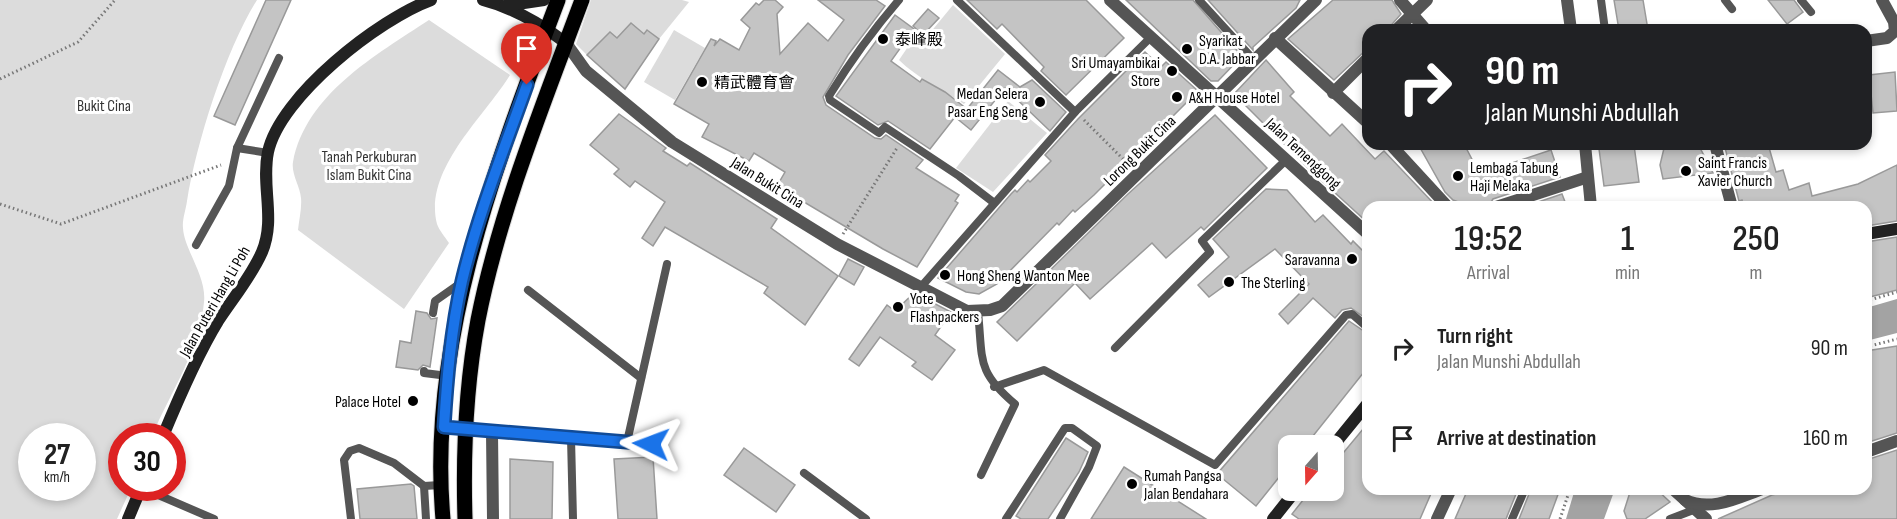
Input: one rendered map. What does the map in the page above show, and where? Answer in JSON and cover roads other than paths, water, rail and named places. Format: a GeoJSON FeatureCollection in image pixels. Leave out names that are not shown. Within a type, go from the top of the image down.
{"type":"FeatureCollection","features":[{"type":"Feature","properties":{"kind":"main road","name":"Jalan Puteri Hang Li Poh"},"geometry":{"type":"LineString","coordinates":[[169,423],[217,323],[253,272],[263,249],[269,214],[268,153],[286,114],[334,63],[379,26],[403,11],[431,0]]}},
{"type":"Feature","properties":{"kind":"main road"},"geometry":{"type":"LineString","coordinates":[[483,0],[504,6],[547,28],[566,43]]}},
{"type":"Feature","properties":{"kind":"main road"},"geometry":{"type":"LineString","coordinates":[[504,6],[544,0]]}},
{"type":"Feature","properties":{"kind":"main road"},"geometry":{"type":"LineString","coordinates":[[443,519],[440,484],[448,376],[462,282],[484,206],[558,0]]}},
{"type":"Feature","properties":{"kind":"main road"},"geometry":{"type":"LineString","coordinates":[[465,519],[471,377],[483,298],[520,175],[582,0]]}},
{"type":"Feature","properties":{"kind":"main road"},"geometry":{"type":"LineString","coordinates":[[1872,233],[1897,229]]}},
{"type":"Feature","properties":{"kind":"main road"},"geometry":{"type":"LineString","coordinates":[[1342,435],[1362,410]]}},
{"type":"Feature","properties":{"kind":"main road"},"geometry":{"type":"LineString","coordinates":[[128,519],[136,501]]}},
{"type":"Feature","properties":{"kind":"main road"},"geometry":{"type":"LineString","coordinates":[[1273,519],[1287,501]]}},
{"type":"Feature","properties":{"kind":"street","name":"Jalan Temenggong"},"geometry":{"type":"LineString","coordinates":[[1110,0],[1362,229]]}},
{"type":"Feature","properties":{"kind":"street","name":"Lorong Bukit Cina"},"geometry":{"type":"LineString","coordinates":[[978,312],[1002,306],[1316,0]]}},
{"type":"Feature","properties":{"kind":"street"},"geometry":{"type":"LineString","coordinates":[[1400,0],[1421,24]]}},
{"type":"Feature","properties":{"kind":"street"},"geometry":{"type":"LineString","coordinates":[[1402,24],[1427,0]]}},
{"type":"Feature","properties":{"kind":"street"},"geometry":{"type":"LineString","coordinates":[[1567,0],[1570,24]]}},
{"type":"Feature","properties":{"kind":"street"},"geometry":{"type":"LineString","coordinates":[[1872,41],[1882,40],[1893,34],[1896,26],[1884,3]]}},
{"type":"Feature","properties":{"kind":"street"},"geometry":{"type":"LineString","coordinates":[[1275,38],[1362,118]]}},
{"type":"Feature","properties":{"kind":"street","name":"Jalan Bukit Cina"},"geometry":{"type":"LineString","coordinates":[[566,43],[586,71],[672,142],[837,244],[967,311],[978,312]]}},
{"type":"Feature","properties":{"kind":"street"},"geometry":{"type":"LineString","coordinates":[[1333,93],[1362,64]]}},
{"type":"Feature","properties":{"kind":"street"},"geometry":{"type":"LineString","coordinates":[[1396,150],[1442,201]]}},
{"type":"Feature","properties":{"kind":"street"},"geometry":{"type":"LineString","coordinates":[[1586,150],[1590,201]]}},
{"type":"Feature","properties":{"kind":"street"},"geometry":{"type":"LineString","coordinates":[[1718,150],[1730,201]]}},
{"type":"Feature","properties":{"kind":"street"},"geometry":{"type":"LineString","coordinates":[[1514,201],[1588,177]]}},
{"type":"Feature","properties":{"kind":"street"},"geometry":{"type":"LineString","coordinates":[[444,427],[492,433],[651,444]]}},
{"type":"Feature","properties":{"kind":"street"},"geometry":{"type":"LineString","coordinates":[[492,433],[493,519]]}},
{"type":"Feature","properties":{"kind":"street"},"geometry":{"type":"LineString","coordinates":[[1872,450],[1897,441]]}},
{"type":"Feature","properties":{"kind":"street"},"geometry":{"type":"LineString","coordinates":[[1437,519],[1448,495]]}},
{"type":"Feature","properties":{"kind":"street"},"geometry":{"type":"LineString","coordinates":[[1680,495],[1708,519],[1714,509],[1722,503]]}},
{"type":"Feature","properties":{"kind":"street"},"geometry":{"type":"LineString","coordinates":[[1685,500],[1698,505],[1722,503],[1745,495]]}},
{"type":"Feature","properties":{"kind":"lane"},"geometry":{"type":"LineString","coordinates":[[899,0],[879,22],[829,96],[830,100],[879,133],[885,127],[993,202]]}},
{"type":"Feature","properties":{"kind":"lane"},"geometry":{"type":"LineString","coordinates":[[957,0],[1075,112]]}},
{"type":"Feature","properties":{"kind":"lane"},"geometry":{"type":"LineString","coordinates":[[1199,0],[1253,59]]}},
{"type":"Feature","properties":{"kind":"lane"},"geometry":{"type":"LineString","coordinates":[[1601,0],[1604,24]]}},
{"type":"Feature","properties":{"kind":"lane"},"geometry":{"type":"LineString","coordinates":[[1725,0],[1732,9]]}},
{"type":"Feature","properties":{"kind":"lane"},"geometry":{"type":"LineString","coordinates":[[1801,0],[1810,12]]}},
{"type":"Feature","properties":{"kind":"lane"},"geometry":{"type":"LineString","coordinates":[[920,288],[993,202],[1075,112],[1150,38]]}},
{"type":"Feature","properties":{"kind":"lane"},"geometry":{"type":"LineString","coordinates":[[196,245],[229,186],[237,148],[279,58]]}},
{"type":"Feature","properties":{"kind":"lane"},"geometry":{"type":"LineString","coordinates":[[237,148],[268,153]]}},
{"type":"Feature","properties":{"kind":"lane"},"geometry":{"type":"LineString","coordinates":[[1115,348],[1210,252],[1202,241],[1286,160]]}},
{"type":"Feature","properties":{"kind":"lane"},"geometry":{"type":"LineString","coordinates":[[627,442],[667,264]]}},
{"type":"Feature","properties":{"kind":"lane"},"geometry":{"type":"LineString","coordinates":[[433,314],[435,301],[462,282]]}},
{"type":"Feature","properties":{"kind":"lane"},"geometry":{"type":"LineString","coordinates":[[528,290],[642,378]]}},
{"type":"Feature","properties":{"kind":"lane"},"geometry":{"type":"LineString","coordinates":[[978,312],[984,372],[994,387],[1015,404],[981,475]]}},
{"type":"Feature","properties":{"kind":"lane"},"geometry":{"type":"LineString","coordinates":[[994,387],[1044,370],[1215,465],[1346,315],[1352,314],[1362,323]]}},
{"type":"Feature","properties":{"kind":"lane"},"geometry":{"type":"LineString","coordinates":[[424,371],[424,373],[448,376]]}},
{"type":"Feature","properties":{"kind":"lane"},"geometry":{"type":"LineString","coordinates":[[1006,519],[1065,428],[1072,429],[1097,446],[1089,466],[1060,519]]}},
{"type":"Feature","properties":{"kind":"lane"},"geometry":{"type":"LineString","coordinates":[[571,438],[573,519]]}},
{"type":"Feature","properties":{"kind":"lane"},"geometry":{"type":"LineString","coordinates":[[351,519],[344,460],[350,452],[359,448],[394,463],[424,486],[440,484]]}},
{"type":"Feature","properties":{"kind":"lane"},"geometry":{"type":"LineString","coordinates":[[804,473],[866,519]]}},
{"type":"Feature","properties":{"kind":"lane"},"geometry":{"type":"LineString","coordinates":[[424,486],[426,519]]}},
{"type":"Feature","properties":{"kind":"lane"},"geometry":{"type":"LineString","coordinates":[[1512,519],[1522,495]]}},
{"type":"Feature","properties":{"kind":"lane"},"geometry":{"type":"LineString","coordinates":[[172,501],[214,519]]}},
{"type":"Feature","properties":{"kind":"lane"},"geometry":{"type":"LineString","coordinates":[[1670,519],[1696,508]]}},
{"type":"Feature","properties":{"kind":"place","name":"泰峰殿"},"geometry":{"type":"Point","coordinates":[883,39]}},
{"type":"Feature","properties":{"kind":"place","name":"Syarikat D.A. Jabbar"},"geometry":{"type":"Point","coordinates":[1187,49]}},
{"type":"Feature","properties":{"kind":"place","name":"Sri Umayambikai Store"},"geometry":{"type":"Point","coordinates":[1172,71]}},
{"type":"Feature","properties":{"kind":"place","name":"精武體育會"},"geometry":{"type":"Point","coordinates":[702,82]}},
{"type":"Feature","properties":{"kind":"place","name":"A&H House Hotel"},"geometry":{"type":"Point","coordinates":[1177,97]}},
{"type":"Feature","properties":{"kind":"place","name":"Medan Selera Pasar Eng Seng"},"geometry":{"type":"Point","coordinates":[1040,102]}},
{"type":"Feature","properties":{"kind":"place","name":"Saint Francis Xavier Church"},"geometry":{"type":"Point","coordinates":[1686,171]}},
{"type":"Feature","properties":{"kind":"place","name":"Lembaga Tabung Haji Melaka"},"geometry":{"type":"Point","coordinates":[1458,176]}},
{"type":"Feature","properties":{"kind":"place","name":"Saravanna"},"geometry":{"type":"Point","coordinates":[1352,259]}},
{"type":"Feature","properties":{"kind":"place","name":"Hong Sheng Wanton Mee"},"geometry":{"type":"Point","coordinates":[945,275]}},
{"type":"Feature","properties":{"kind":"place","name":"The Sterling"},"geometry":{"type":"Point","coordinates":[1229,282]}},
{"type":"Feature","properties":{"kind":"place","name":"Yote Flashpackers"},"geometry":{"type":"Point","coordinates":[898,307]}},
{"type":"Feature","properties":{"kind":"place","name":"Palace Hotel"},"geometry":{"type":"Point","coordinates":[413,401]}},
{"type":"Feature","properties":{"kind":"place","name":"Rumah Pangsa Jalan Bendahara"},"geometry":{"type":"Point","coordinates":[1132,484]}},
{"type":"Feature","properties":{"kind":"park label","name":"Bukit Cina"},"geometry":{"type":"Point","coordinates":[104,105]}},
{"type":"Feature","properties":{"kind":"park label","name":"Tanah Perkuburan Islam Bukit Cina"},"geometry":{"type":"Point","coordinates":[369,165]}}]}
